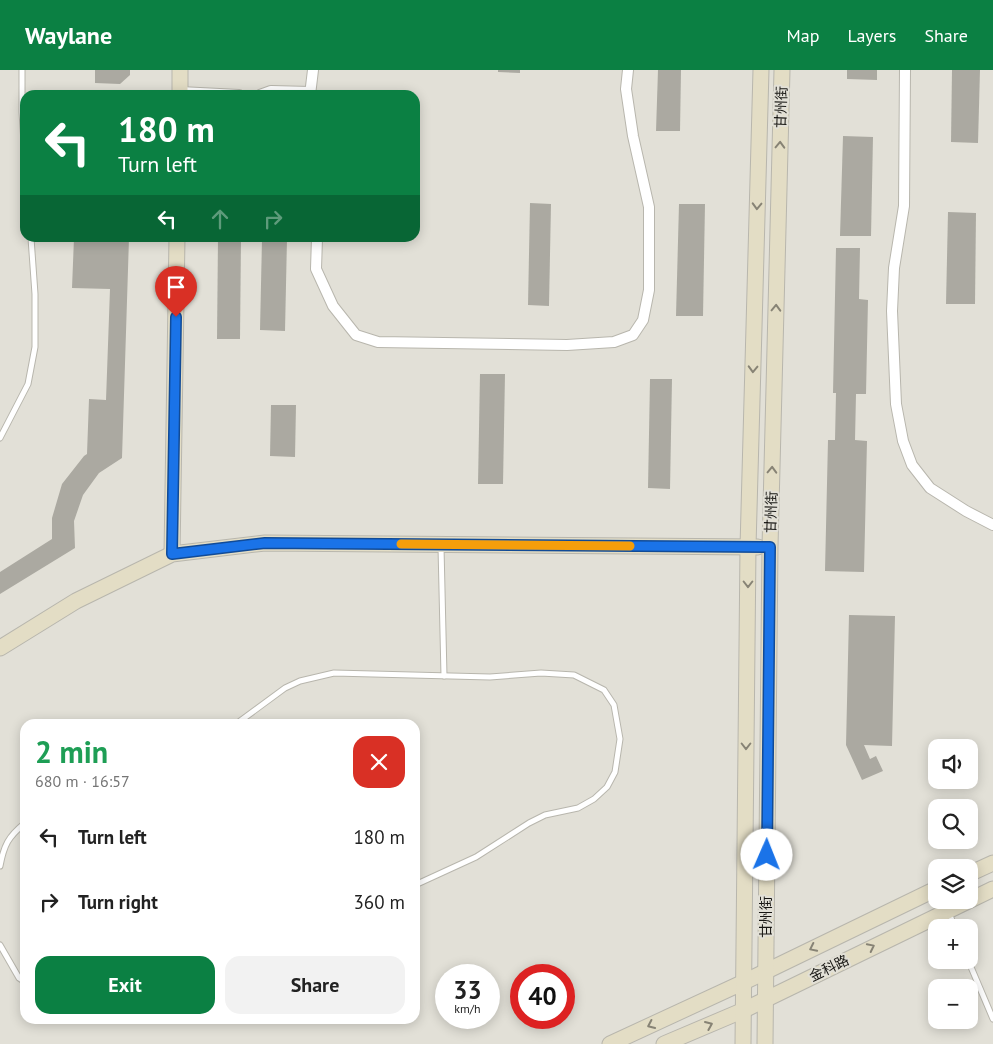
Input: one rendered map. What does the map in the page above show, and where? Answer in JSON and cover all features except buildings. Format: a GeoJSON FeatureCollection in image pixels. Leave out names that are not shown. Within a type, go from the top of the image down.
{"type":"FeatureCollection","features":[{"type":"Feature","properties":{"kind":"street"},"geometry":{"type":"LineString","coordinates":[[180,70],[180,90]]}},
{"type":"Feature","properties":{"kind":"street"},"geometry":{"type":"LineString","coordinates":[[311,90],[314,70]]}},
{"type":"Feature","properties":{"kind":"street"},"geometry":{"type":"LineString","coordinates":[[316,242],[316,269],[333,306],[356,335],[378,342],[567,345],[614,342],[634,335],[643,320],[649,290],[649,207],[630,117],[626,89],[628,70]]}},
{"type":"Feature","properties":{"kind":"street","name":"甘州街"},"geometry":{"type":"LineString","coordinates":[[743,1044],[748,547],[761,70]]}},
{"type":"Feature","properties":{"kind":"street","name":"甘州街"},"geometry":{"type":"LineString","coordinates":[[764,1044],[770,547],[782,70]]}},
{"type":"Feature","properties":{"kind":"street"},"geometry":{"type":"LineString","coordinates":[[905,70],[904,206],[894,268],[892,311],[894,373],[903,441],[912,465],[930,488],[966,511],[993,525]]}},
{"type":"Feature","properties":{"kind":"street"},"geometry":{"type":"LineString","coordinates":[[172,554],[177,242]]}},
{"type":"Feature","properties":{"kind":"street"},"geometry":{"type":"LineString","coordinates":[[0,648],[76,601],[172,554],[265,543],[770,547]]}},
{"type":"Feature","properties":{"kind":"street"},"geometry":{"type":"LineString","coordinates":[[978,870],[993,862]]}},
{"type":"Feature","properties":{"kind":"street","name":"金科路"},"geometry":{"type":"LineString","coordinates":[[664,1044],[744,1010],[993,889]]}},
{"type":"Feature","properties":{"kind":"street","name":"金科路"},"geometry":{"type":"LineString","coordinates":[[610,1044],[744,982],[928,893]]}},
{"type":"Feature","properties":{"kind":"lane"},"geometry":{"type":"LineString","coordinates":[[22,70],[22,90]]}},
{"type":"Feature","properties":{"kind":"lane"},"geometry":{"type":"LineString","coordinates":[[0,438],[28,384],[35,347],[35,294],[31,242]]}},
{"type":"Feature","properties":{"kind":"lane"},"geometry":{"type":"LineString","coordinates":[[441,544],[444,676]]}},
{"type":"Feature","properties":{"kind":"lane"},"geometry":{"type":"LineString","coordinates":[[243,719],[286,688],[300,681],[334,673],[490,677],[541,673],[574,675],[604,690],[614,705],[620,738],[615,772],[608,787],[594,800],[578,808],[529,822],[476,857],[420,883]]}},
{"type":"Feature","properties":{"kind":"lane"},"geometry":{"type":"LineString","coordinates":[[0,866],[4,846],[13,833],[20,827]]}},
{"type":"Feature","properties":{"kind":"lane"},"geometry":{"type":"LineString","coordinates":[[948,911],[951,919]]}},
{"type":"Feature","properties":{"kind":"lane"},"geometry":{"type":"LineString","coordinates":[[0,945],[20,979]]}},
{"type":"Feature","properties":{"kind":"lane"},"geometry":{"type":"LineString","coordinates":[[972,969],[993,1019]]}},
{"type":"Feature","properties":{"kind":"slow traffic"},"geometry":{"type":"LineString","coordinates":[[401,544],[630,546]]}},
{"type":"Feature","properties":{"kind":"route"},"geometry":{"type":"LineString","coordinates":[[176,317],[172,554],[265,543],[770,547],[767,855]]}}]}
